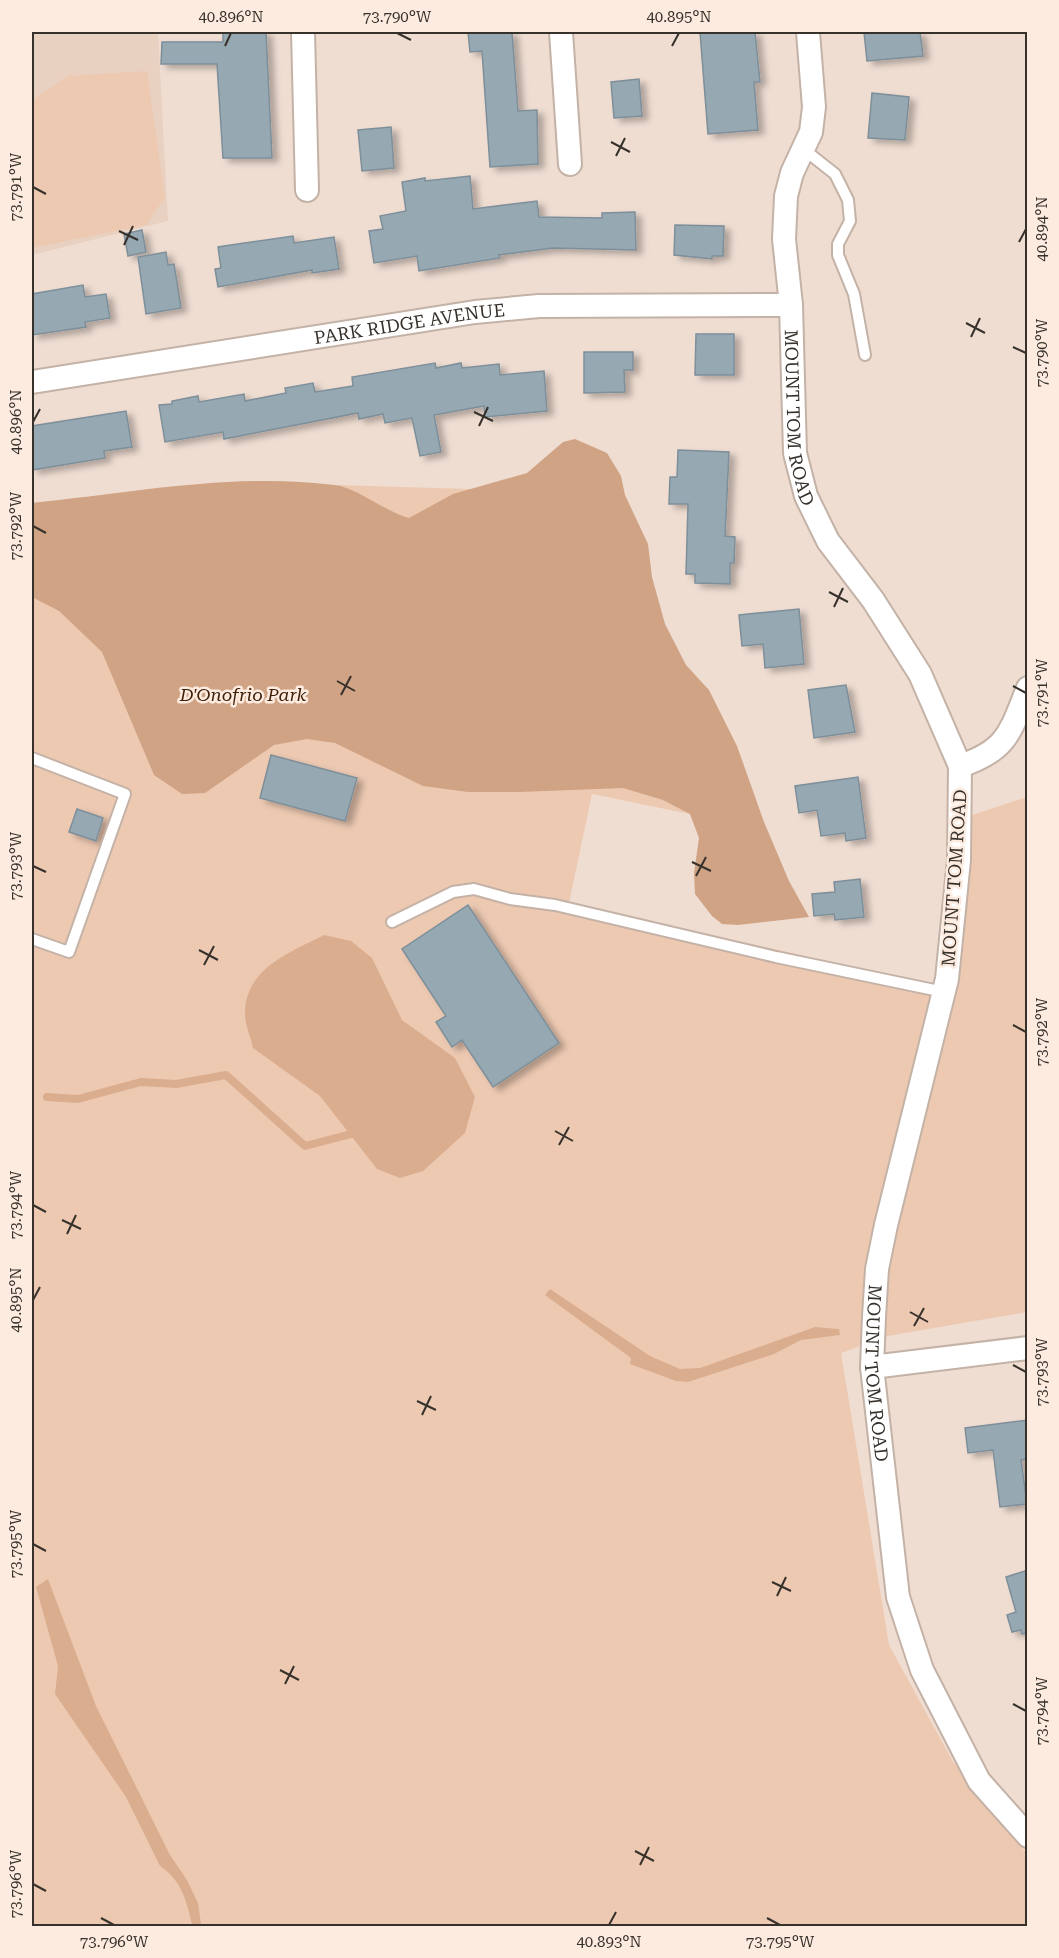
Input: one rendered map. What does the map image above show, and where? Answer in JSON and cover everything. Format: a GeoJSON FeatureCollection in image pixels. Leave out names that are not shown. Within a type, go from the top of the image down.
{"type":"FeatureCollection","features":[{"type":"Feature","properties":{"kind":"street"},"geometry":{"type":"LineString","coordinates":[[303,32],[307,190]]}},
{"type":"Feature","properties":{"kind":"street"},"geometry":{"type":"LineString","coordinates":[[561,32],[570,164]]}},
{"type":"Feature","properties":{"kind":"street","name":"MOUNT TOM ROAD"},"geometry":{"type":"LineString","coordinates":[[808,32],[814,107],[811,132],[792,173],[786,203],[784,239],[790,305],[795,453],[806,496],[828,541],[873,600],[920,674],[960,766],[959,860],[944,992],[886,1225],[878,1269],[872,1367],[898,1597],[922,1670],[979,1781],[1028,1836]]}},
{"type":"Feature","properties":{"kind":"street","name":"PARK RIDGE AVENUE"},"geometry":{"type":"LineString","coordinates":[[32,382],[475,312],[538,306],[790,305]]}},
{"type":"Feature","properties":{"kind":"street"},"geometry":{"type":"LineString","coordinates":[[960,766],[986,758],[1005,740],[1028,688]]}},
{"type":"Feature","properties":{"kind":"street"},"geometry":{"type":"LineString","coordinates":[[872,1367],[1028,1348]]}},
{"type":"Feature","properties":{"kind":"lane"},"geometry":{"type":"LineString","coordinates":[[802,148],[835,174],[848,200],[850,221],[838,244],[837,255],[854,294],[865,355]]}},
{"type":"Feature","properties":{"kind":"lane"},"geometry":{"type":"LineString","coordinates":[[32,758],[125,794],[69,952],[32,939]]}},
{"type":"Feature","properties":{"kind":"lane"},"geometry":{"type":"LineString","coordinates":[[392,922],[453,892],[474,889],[510,899],[555,905],[776,957],[944,992]]}},
{"type":"Feature","properties":{"kind":"shaded area"},"geometry":{"type":"Polygon","coordinates":[[[32,32],[158,32],[168,221],[32,255],[32,32]]]}},
{"type":"Feature","properties":{"kind":"shaded area"},"geometry":{"type":"Polygon","coordinates":[[[324,935],[351,941],[372,958],[402,1020],[455,1058],[475,1097],[465,1133],[423,1171],[400,1178],[377,1169],[320,1096],[253,1048],[245,1017],[246,1000],[252,986],[260,975],[283,956],[324,935]]]}},
{"type":"Feature","properties":{"kind":"shaded area"},"geometry":{"type":"Polygon","coordinates":[[[550,1289],[650,1356],[680,1369],[700,1368],[815,1327],[839,1329],[840,1335],[801,1340],[774,1354],[688,1382],[676,1381],[630,1364],[631,1358],[545,1295],[550,1289]]]}},
{"type":"Feature","properties":{"kind":"shaded area"},"geometry":{"type":"Polygon","coordinates":[[[48,1579],[96,1706],[170,1855],[187,1880],[198,1903],[201,1924],[192,1924],[185,1899],[178,1885],[160,1866],[126,1797],[55,1694],[58,1666],[36,1587],[48,1579]]]}},
{"type":"Feature","properties":{"kind":"green space"},"geometry":{"type":"Polygon","coordinates":[[[147,71],[165,197],[146,225],[32,248],[32,100],[68,76],[147,71]]]}},
{"type":"Feature","properties":{"kind":"green space","name":"D'Onofrio Park"},"geometry":{"type":"Polygon","coordinates":[[[575,439],[607,453],[621,476],[625,495],[648,544],[652,577],[665,624],[686,665],[709,690],[737,746],[764,822],[789,881],[809,917],[738,925],[722,924],[712,916],[695,894],[694,873],[699,838],[690,814],[663,800],[623,788],[468,792],[423,786],[335,743],[307,739],[274,745],[205,793],[182,794],[154,775],[102,652],[59,611],[32,597],[32,503],[183,485],[259,481],[297,482],[343,487],[409,518],[453,494],[527,473],[563,442],[575,439]]]}},
{"type":"Feature","properties":{"kind":"green space"},"geometry":{"type":"Polygon","coordinates":[[[235,482],[607,493],[734,823],[592,794],[569,903],[957,990],[972,815],[1027,797],[1027,1312],[888,1336],[841,1353],[889,1645],[952,1760],[1027,1854],[1027,1926],[32,1926],[32,503],[235,482]]]}},
{"type":"Feature","properties":{"kind":"building"},"geometry":{"type":"Polygon","coordinates":[[[223,32],[266,32],[272,158],[223,158],[217,64],[161,64],[162,42],[223,42],[223,32]]]}},
{"type":"Feature","properties":{"kind":"building"},"geometry":{"type":"Polygon","coordinates":[[[468,32],[512,32],[518,111],[537,110],[538,164],[490,167],[482,51],[470,52],[468,32]]]}},
{"type":"Feature","properties":{"kind":"building"},"geometry":{"type":"Polygon","coordinates":[[[700,32],[755,32],[760,82],[754,82],[758,130],[708,134],[700,32]]]}},
{"type":"Feature","properties":{"kind":"building"},"geometry":{"type":"Polygon","coordinates":[[[864,32],[920,32],[923,56],[867,61],[864,32]]]}},
{"type":"Feature","properties":{"kind":"building"},"geometry":{"type":"Polygon","coordinates":[[[639,79],[642,116],[614,118],[611,82],[639,79]]]}},
{"type":"Feature","properties":{"kind":"building"},"geometry":{"type":"Polygon","coordinates":[[[872,93],[909,97],[905,140],[868,138],[872,93]]]}},
{"type":"Feature","properties":{"kind":"building"},"geometry":{"type":"Polygon","coordinates":[[[391,127],[394,168],[362,171],[358,130],[391,127]]]}},
{"type":"Feature","properties":{"kind":"building"},"geometry":{"type":"Polygon","coordinates":[[[470,176],[473,209],[537,201],[539,217],[602,218],[602,213],[635,212],[636,250],[553,248],[499,255],[500,258],[419,271],[417,256],[374,263],[369,231],[383,229],[380,216],[406,211],[402,182],[425,178],[425,181],[470,176]]]}},
{"type":"Feature","properties":{"kind":"building"},"geometry":{"type":"Polygon","coordinates":[[[675,225],[724,226],[723,256],[712,256],[712,259],[674,255],[675,225]]]}},
{"type":"Feature","properties":{"kind":"building"},"geometry":{"type":"Polygon","coordinates":[[[142,230],[146,252],[128,256],[124,234],[142,230]]]}},
{"type":"Feature","properties":{"kind":"building"},"geometry":{"type":"Polygon","coordinates":[[[293,236],[294,243],[334,237],[339,269],[312,273],[312,270],[218,287],[215,269],[221,268],[218,247],[293,236]]]}},
{"type":"Feature","properties":{"kind":"building"},"geometry":{"type":"Polygon","coordinates":[[[166,252],[168,265],[174,264],[181,308],[146,314],[138,257],[166,252]]]}},
{"type":"Feature","properties":{"kind":"building"},"geometry":{"type":"Polygon","coordinates":[[[83,285],[85,297],[106,294],[110,318],[85,322],[86,327],[32,335],[32,294],[83,285]]]}},
{"type":"Feature","properties":{"kind":"building"},"geometry":{"type":"Polygon","coordinates":[[[696,334],[734,334],[734,375],[695,375],[696,334]]]}},
{"type":"Feature","properties":{"kind":"building"},"geometry":{"type":"Polygon","coordinates":[[[584,352],[633,352],[633,370],[624,370],[625,392],[584,393],[584,352]]]}},
{"type":"Feature","properties":{"kind":"building"},"geometry":{"type":"Polygon","coordinates":[[[435,363],[436,368],[461,363],[462,368],[499,364],[500,375],[544,371],[547,411],[485,417],[484,406],[434,415],[441,452],[420,456],[412,418],[385,423],[383,414],[359,419],[358,413],[224,439],[223,432],[165,442],[159,405],[172,404],[172,401],[198,396],[199,402],[244,394],[245,401],[286,393],[285,388],[313,383],[315,392],[353,386],[352,377],[435,363]]]}},
{"type":"Feature","properties":{"kind":"building"},"geometry":{"type":"Polygon","coordinates":[[[126,411],[132,447],[104,451],[105,458],[32,470],[32,426],[126,411]]]}},
{"type":"Feature","properties":{"kind":"building"},"geometry":{"type":"Polygon","coordinates":[[[678,450],[729,452],[725,536],[735,537],[734,563],[730,563],[730,584],[695,583],[695,574],[686,574],[688,504],[669,504],[670,477],[677,477],[678,450]]]}},
{"type":"Feature","properties":{"kind":"building"},"geometry":{"type":"Polygon","coordinates":[[[799,609],[804,664],[765,668],[763,644],[742,646],[739,615],[799,609]]]}},
{"type":"Feature","properties":{"kind":"building"},"geometry":{"type":"Polygon","coordinates":[[[846,685],[855,732],[814,738],[808,690],[846,685]]]}},
{"type":"Feature","properties":{"kind":"building"},"geometry":{"type":"Polygon","coordinates":[[[271,755],[357,778],[345,821],[260,798],[271,755]]]}},
{"type":"Feature","properties":{"kind":"building"},"geometry":{"type":"Polygon","coordinates":[[[858,777],[866,838],[846,841],[845,833],[821,836],[817,810],[799,813],[795,786],[858,777]]]}},
{"type":"Feature","properties":{"kind":"building"},"geometry":{"type":"Polygon","coordinates":[[[77,809],[103,818],[96,841],[69,832],[77,809]]]}},
{"type":"Feature","properties":{"kind":"building"},"geometry":{"type":"Polygon","coordinates":[[[860,879],[864,917],[835,920],[834,914],[814,916],[812,894],[835,892],[834,882],[860,879]]]}},
{"type":"Feature","properties":{"kind":"building"},"geometry":{"type":"Polygon","coordinates":[[[468,905],[559,1043],[493,1087],[462,1040],[452,1047],[436,1022],[446,1016],[402,949],[468,905]]]}},
{"type":"Feature","properties":{"kind":"building"},"geometry":{"type":"Polygon","coordinates":[[[1028,1420],[1028,1459],[1021,1460],[1027,1504],[1000,1507],[993,1450],[968,1453],[965,1428],[1028,1420]]]}},
{"type":"Feature","properties":{"kind":"building"},"geometry":{"type":"Polygon","coordinates":[[[1028,1570],[1028,1633],[1022,1634],[1021,1630],[1012,1632],[1007,1615],[1016,1612],[1006,1577],[1028,1570]]]}},
{"type":"Feature","properties":{"kind":"waterway"},"geometry":{"type":"LineString","coordinates":[[47,1097],[78,1099],[141,1082],[176,1084],[226,1075],[305,1146],[359,1132]]}}]}
